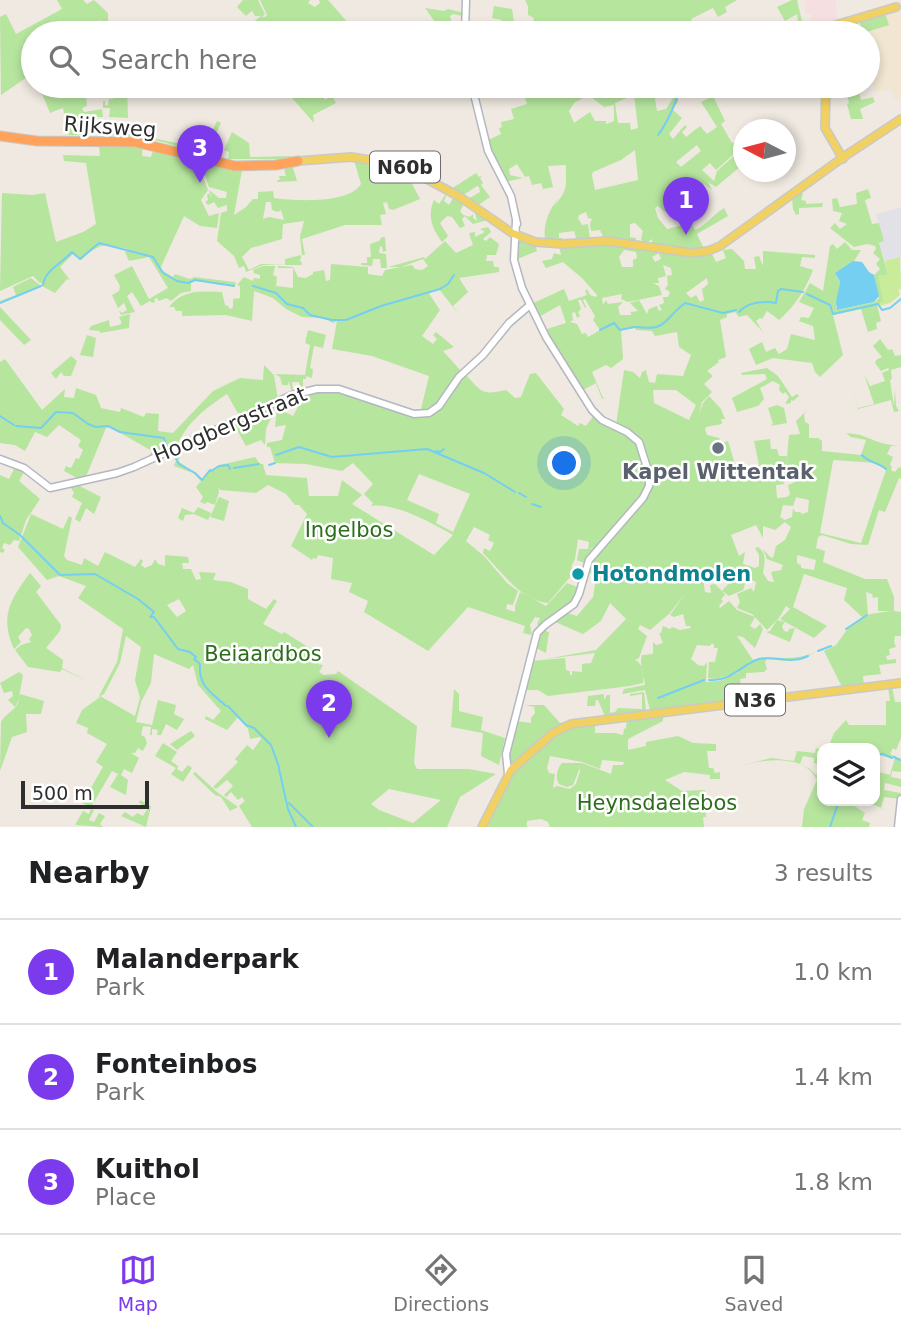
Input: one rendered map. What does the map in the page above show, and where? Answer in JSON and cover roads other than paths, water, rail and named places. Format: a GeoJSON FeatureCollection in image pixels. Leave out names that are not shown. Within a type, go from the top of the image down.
{"type":"FeatureCollection","features":[{"type":"Feature","properties":{"kind":"highway","name":"Rijksweg"},"geometry":{"type":"LineString","coordinates":[[0,134],[128,138],[157,142],[231,162],[299,161]]}},
{"type":"Feature","properties":{"kind":"main road"},"geometry":{"type":"LineString","coordinates":[[465,21],[466,0]]}},
{"type":"Feature","properties":{"kind":"main road"},"geometry":{"type":"LineString","coordinates":[[847,21],[888,8]]}},
{"type":"Feature","properties":{"kind":"main road"},"geometry":{"type":"LineString","coordinates":[[475,98],[488,151],[510,193],[516,221],[514,250],[517,277],[550,343],[592,411],[604,422],[628,432],[639,442],[650,482],[643,498],[589,560],[574,604],[538,631],[507,751],[511,770]]}},
{"type":"Feature","properties":{"kind":"main road"},"geometry":{"type":"LineString","coordinates":[[826,98],[825,128],[842,153]]}},
{"type":"Feature","properties":{"kind":"main road","name":"N60b"},"geometry":{"type":"LineString","coordinates":[[516,236],[547,244],[607,241],[687,253],[708,251],[724,243],[842,153],[901,120]]}},
{"type":"Feature","properties":{"kind":"main road","name":"Rijksweg"},"geometry":{"type":"LineString","coordinates":[[299,161],[351,157],[397,164],[460,197],[516,236]]}},
{"type":"Feature","properties":{"kind":"main road","name":"Hoogbergstraat"},"geometry":{"type":"LineString","coordinates":[[0,459],[24,468],[48,487],[121,472],[292,395],[328,387],[414,414],[429,412],[439,406],[459,376],[483,355],[509,323],[530,305]]}},
{"type":"Feature","properties":{"kind":"main road","name":"N36"},"geometry":{"type":"LineString","coordinates":[[482,827],[511,770],[553,733],[576,722],[901,682]]}},
{"type":"Feature","properties":{"kind":"main road"},"geometry":{"type":"LineString","coordinates":[[898,827],[901,799]]}},
{"type":"Feature","properties":{"kind":"water"},"geometry":{"type":"Polygon","coordinates":[[[853,261],[862,262],[874,275],[879,296],[874,302],[837,310],[840,282],[835,273],[853,261]]]}},
{"type":"Feature","properties":{"kind":"waterway"},"geometry":{"type":"LineString","coordinates":[[658,135],[677,98]]}},
{"type":"Feature","properties":{"kind":"waterway"},"geometry":{"type":"LineString","coordinates":[[43,285],[50,271],[72,252],[80,259],[99,243],[153,257],[163,273],[177,281],[188,283],[195,280],[234,286]]}},
{"type":"Feature","properties":{"kind":"waterway"},"geometry":{"type":"LineString","coordinates":[[253,286],[276,293],[287,304],[303,308],[310,315],[346,320],[381,306],[440,289],[448,284],[454,275]]}},
{"type":"Feature","properties":{"kind":"waterway"},"geometry":{"type":"LineString","coordinates":[[0,303],[41,286]]}},
{"type":"Feature","properties":{"kind":"waterway"},"geometry":{"type":"LineString","coordinates":[[739,312],[756,303],[776,303],[778,291],[781,289],[803,292]]}},
{"type":"Feature","properties":{"kind":"waterway"},"geometry":{"type":"LineString","coordinates":[[807,294],[830,305],[833,314],[878,304],[882,310],[890,308],[901,299]]}},
{"type":"Feature","properties":{"kind":"waterway"},"geometry":{"type":"LineString","coordinates":[[636,327],[660,326],[685,303],[723,313],[736,310]]}},
{"type":"Feature","properties":{"kind":"waterway"},"geometry":{"type":"LineString","coordinates":[[600,330],[614,323],[620,330],[634,327]]}},
{"type":"Feature","properties":{"kind":"waterway"},"geometry":{"type":"LineString","coordinates":[[16,426],[41,428],[56,412],[73,413],[96,427],[108,426],[120,432],[164,438],[167,447]]}},
{"type":"Feature","properties":{"kind":"waterway"},"geometry":{"type":"LineString","coordinates":[[0,416],[14,425]]}},
{"type":"Feature","properties":{"kind":"waterway"},"geometry":{"type":"LineString","coordinates":[[276,455],[299,447],[332,457],[427,449],[484,473],[515,492]]}},
{"type":"Feature","properties":{"kind":"waterway"},"geometry":{"type":"LineString","coordinates":[[436,451],[444,449]]}},
{"type":"Feature","properties":{"kind":"waterway"},"geometry":{"type":"LineString","coordinates":[[172,452],[179,464],[202,480],[210,470]]}},
{"type":"Feature","properties":{"kind":"waterway"},"geometry":{"type":"LineString","coordinates":[[862,455],[886,469]]}},
{"type":"Feature","properties":{"kind":"waterway"},"geometry":{"type":"LineString","coordinates":[[269,465],[275,463]]}},
{"type":"Feature","properties":{"kind":"waterway"},"geometry":{"type":"LineString","coordinates":[[234,468],[259,464]]}},
{"type":"Feature","properties":{"kind":"waterway"},"geometry":{"type":"LineString","coordinates":[[211,471],[228,465],[230,469]]}},
{"type":"Feature","properties":{"kind":"waterway"},"geometry":{"type":"LineString","coordinates":[[519,493],[526,497]]}},
{"type":"Feature","properties":{"kind":"waterway"},"geometry":{"type":"LineString","coordinates":[[532,504],[541,507]]}},
{"type":"Feature","properties":{"kind":"waterway"},"geometry":{"type":"LineString","coordinates":[[0,516],[3,523],[20,535]]}},
{"type":"Feature","properties":{"kind":"waterway"},"geometry":{"type":"LineString","coordinates":[[21,536],[60,575],[95,574],[138,599],[154,612],[151,616]]}},
{"type":"Feature","properties":{"kind":"waterway"},"geometry":{"type":"LineString","coordinates":[[846,629],[867,615]]}},
{"type":"Feature","properties":{"kind":"waterway"},"geometry":{"type":"LineString","coordinates":[[150,617],[154,617],[178,649],[190,652],[196,657],[194,659],[200,664],[203,683],[226,706]]}},
{"type":"Feature","properties":{"kind":"waterway"},"geometry":{"type":"LineString","coordinates":[[818,651],[831,646]]}},
{"type":"Feature","properties":{"kind":"waterway"},"geometry":{"type":"LineString","coordinates":[[709,680],[730,676],[759,659],[795,660],[808,656]]}},
{"type":"Feature","properties":{"kind":"waterway"},"geometry":{"type":"LineString","coordinates":[[658,698],[704,680]]}},
{"type":"Feature","properties":{"kind":"waterway"},"geometry":{"type":"LineString","coordinates":[[228,706],[271,745],[279,767]]}},
{"type":"Feature","properties":{"kind":"waterway"},"geometry":{"type":"LineString","coordinates":[[880,754],[892,758]]}},
{"type":"Feature","properties":{"kind":"waterway"},"geometry":{"type":"LineString","coordinates":[[894,757],[900,760]]}},
{"type":"Feature","properties":{"kind":"waterway"},"geometry":{"type":"LineString","coordinates":[[279,769],[288,809],[296,827]]}},
{"type":"Feature","properties":{"kind":"waterway"},"geometry":{"type":"LineString","coordinates":[[289,803],[313,827]]}},
{"type":"Feature","properties":{"kind":"waterway"},"geometry":{"type":"LineString","coordinates":[[830,827],[837,806]]}},
{"type":"Feature","properties":{"kind":"place","name":"Kuithol"},"geometry":{"type":"Point","coordinates":[200,183]}},
{"type":"Feature","properties":{"kind":"place","name":"Malanderpark"},"geometry":{"type":"Point","coordinates":[686,235]}},
{"type":"Feature","properties":{"kind":"place","name":"Kapel Wittentak"},"geometry":{"type":"Point","coordinates":[718,448]}},
{"type":"Feature","properties":{"kind":"place","name":"Hotondmolen"},"geometry":{"type":"Point","coordinates":[578,574]}},
{"type":"Feature","properties":{"kind":"place","name":"Fonteinbos"},"geometry":{"type":"Point","coordinates":[329,738]}},
{"type":"Feature","properties":{"kind":"park label","name":"Ingelbos"},"geometry":{"type":"Point","coordinates":[349,530]}},
{"type":"Feature","properties":{"kind":"park label","name":"Beiaardbos"},"geometry":{"type":"Point","coordinates":[263,654]}},
{"type":"Feature","properties":{"kind":"park label","name":"Heynsdaelebos"},"geometry":{"type":"Point","coordinates":[657,803]}}]}
